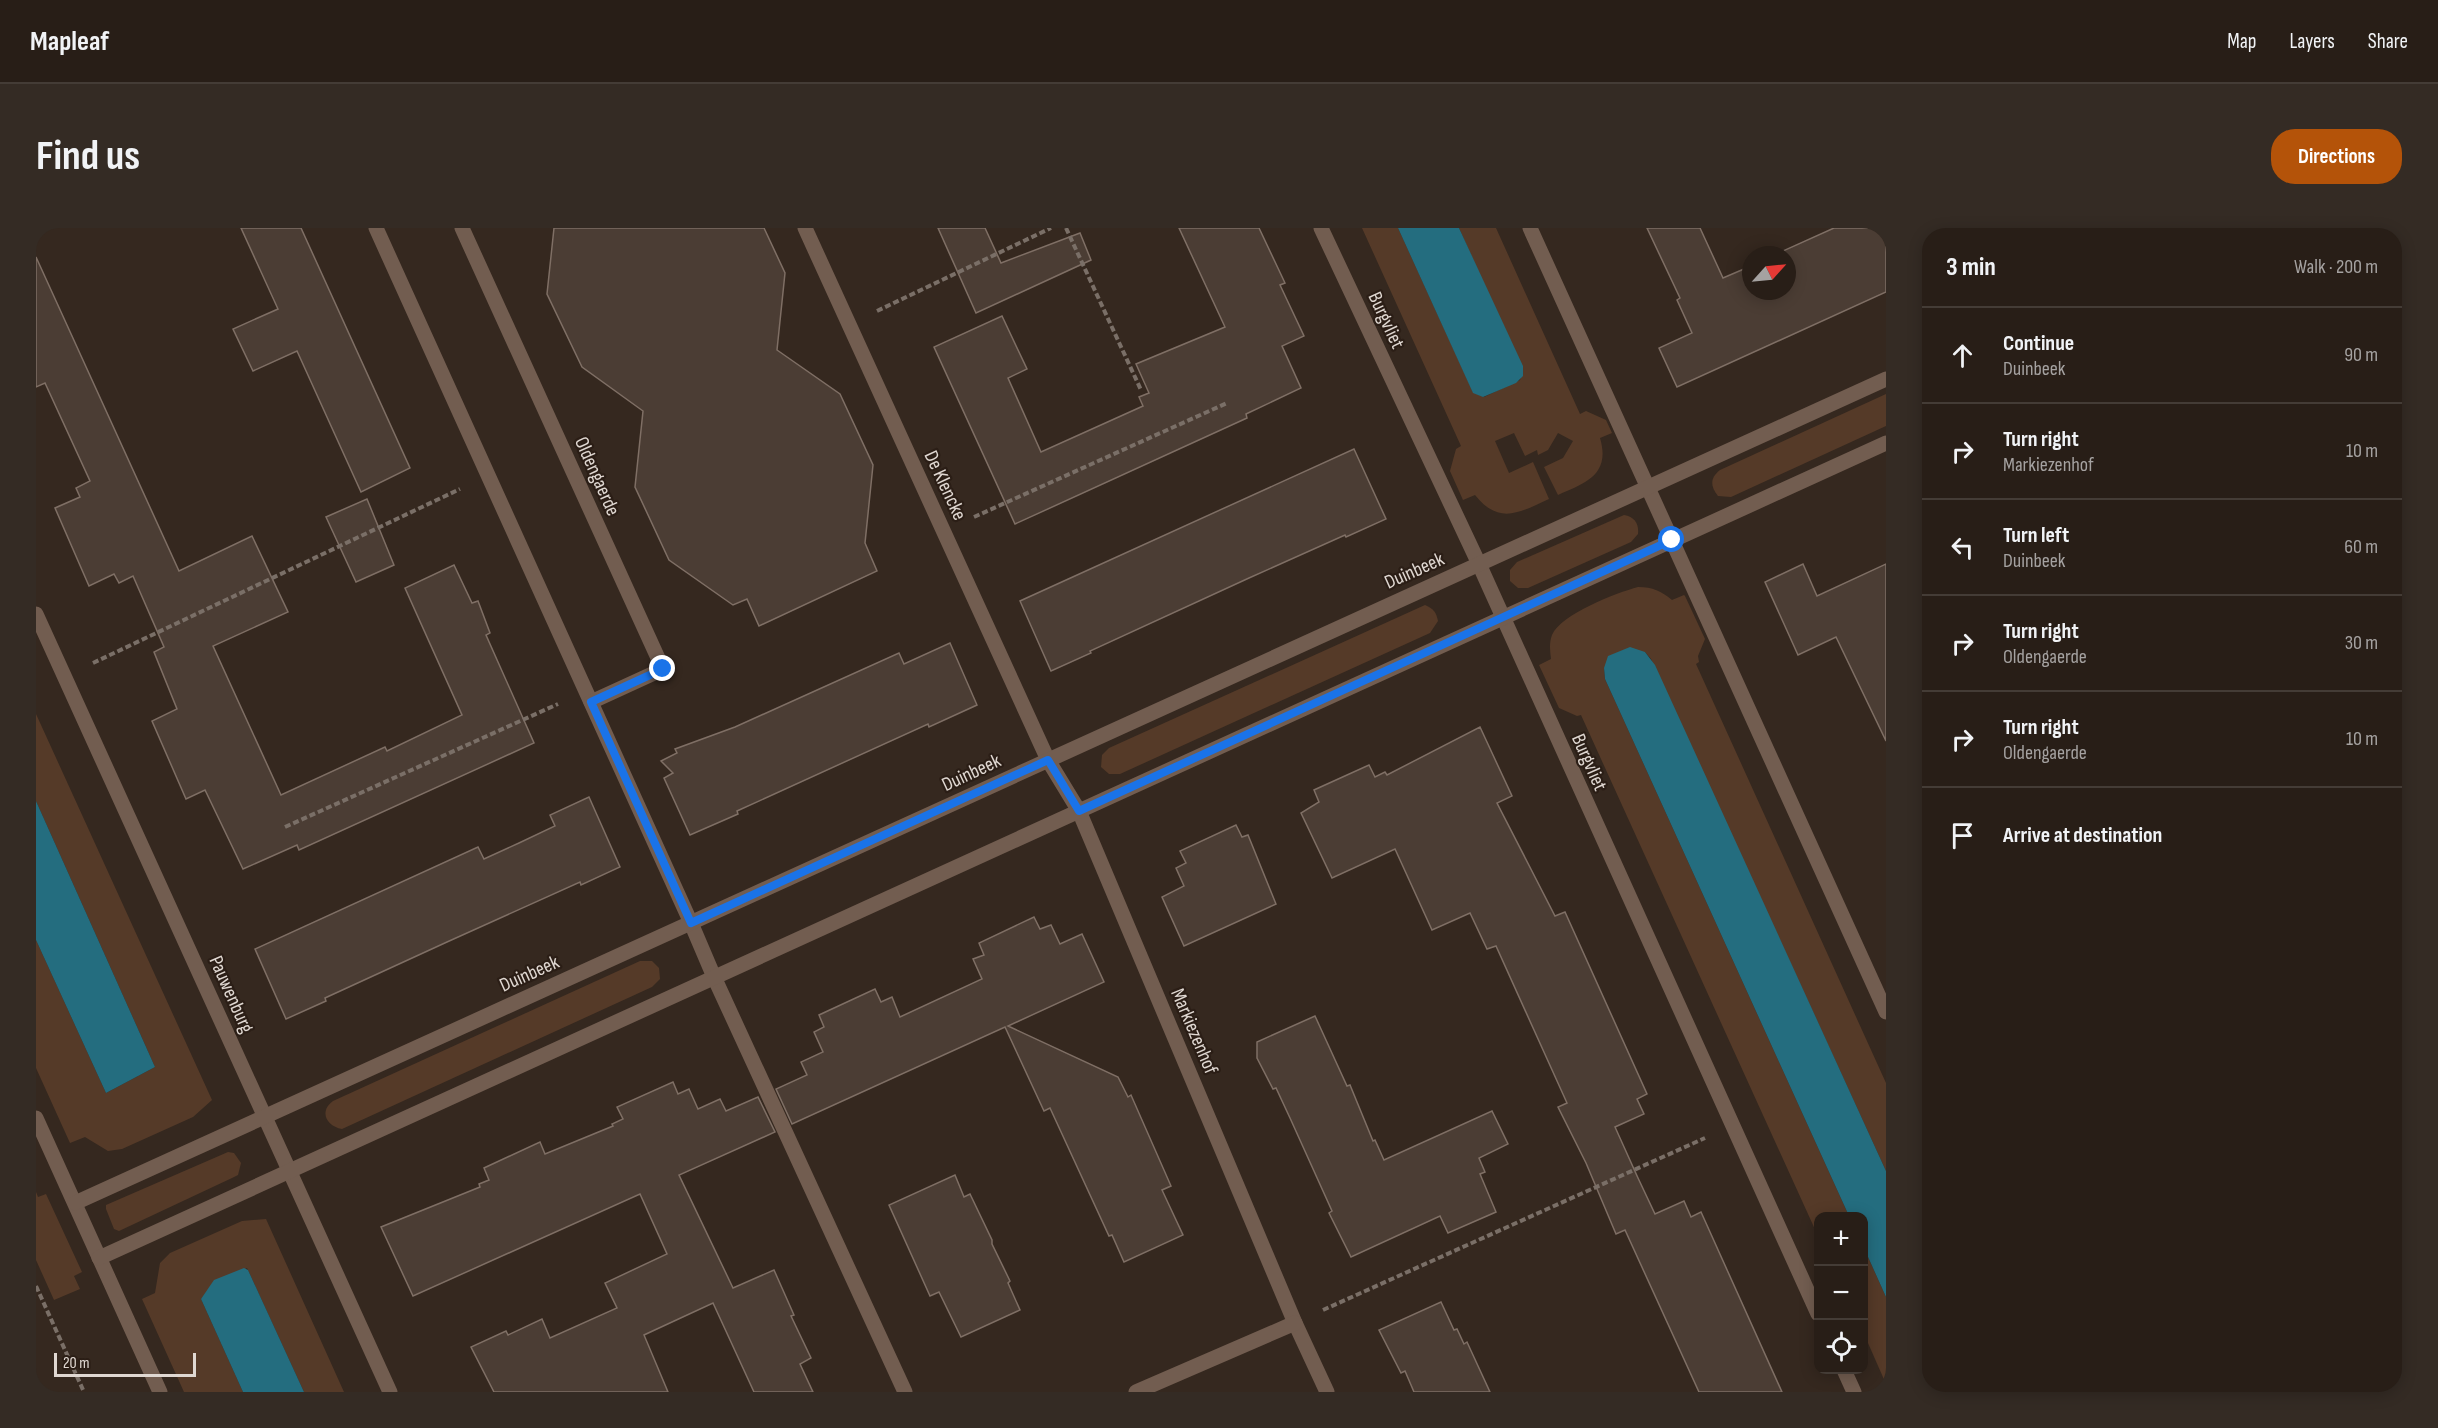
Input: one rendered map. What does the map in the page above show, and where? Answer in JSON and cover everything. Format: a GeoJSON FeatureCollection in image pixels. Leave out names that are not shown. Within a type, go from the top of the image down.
{"type":"FeatureCollection","features":[{"type":"Feature","properties":{"kind":"street"},"geometry":{"type":"LineString","coordinates":[[376,228],[714,978],[905,1392]]}},
{"type":"Feature","properties":{"kind":"street","name":"Oldengaerde"},"geometry":{"type":"LineString","coordinates":[[462,228],[663,669],[588,697]]}},
{"type":"Feature","properties":{"kind":"street","name":"De Klencke"},"geometry":{"type":"LineString","coordinates":[[806,228],[1048,760]]}},
{"type":"Feature","properties":{"kind":"street","name":"Burgvliet"},"geometry":{"type":"LineString","coordinates":[[1321,228],[1479,564],[1814,1305]]}},
{"type":"Feature","properties":{"kind":"street"},"geometry":{"type":"LineString","coordinates":[[1530,228],[1886,1012]]}},
{"type":"Feature","properties":{"kind":"street","name":"Duinbeek"},"geometry":{"type":"LineString","coordinates":[[75,1203],[1886,379]]}},
{"type":"Feature","properties":{"kind":"street"},"geometry":{"type":"LineString","coordinates":[[99,1258],[1886,443]]}},
{"type":"Feature","properties":{"kind":"street","name":"Pauwenburg"},"geometry":{"type":"LineString","coordinates":[[36,614],[390,1392]]}},
{"type":"Feature","properties":{"kind":"street","name":"Markiezenhof"},"geometry":{"type":"LineString","coordinates":[[1048,760],[1079,811],[1295,1323],[1327,1392]]}},
{"type":"Feature","properties":{"kind":"street"},"geometry":{"type":"LineString","coordinates":[[36,1118],[160,1392]]}},
{"type":"Feature","properties":{"kind":"street"},"geometry":{"type":"LineString","coordinates":[[1136,1392],[1295,1323]]}},
{"type":"Feature","properties":{"kind":"street"},"geometry":{"type":"LineString","coordinates":[[1846,1374],[1854,1392]]}},
{"type":"Feature","properties":{"kind":"path"},"geometry":{"type":"LineString","coordinates":[[849,324],[1051,228]]}},
{"type":"Feature","properties":{"kind":"path"},"geometry":{"type":"LineString","coordinates":[[1066,228],[1141,390]]}},
{"type":"Feature","properties":{"kind":"path"},"geometry":{"type":"LineString","coordinates":[[944,531],[1227,402]]}},
{"type":"Feature","properties":{"kind":"path"},"geometry":{"type":"LineString","coordinates":[[64,676],[488,475]]}},
{"type":"Feature","properties":{"kind":"path"},"geometry":{"type":"LineString","coordinates":[[285,827],[588,697]]}},
{"type":"Feature","properties":{"kind":"path"},"geometry":{"type":"LineString","coordinates":[[1295,1323],[1732,1126]]}},
{"type":"Feature","properties":{"kind":"path"},"geometry":{"type":"LineString","coordinates":[[36,1286],[84,1392]]}},
{"type":"Feature","properties":{"kind":"shaded area"},"geometry":{"type":"Polygon","coordinates":[[[1362,228],[1398,228],[1473,392],[1484,397],[1520,380],[1523,371],[1459,228],[1496,228],[1580,414],[1586,411],[1606,420],[1612,433],[1600,438],[1602,461],[1593,476],[1558,495],[1544,467],[1563,458],[1573,441],[1558,433],[1548,450],[1538,455],[1537,450],[1525,456],[1514,433],[1495,441],[1509,473],[1533,462],[1549,499],[1510,514],[1492,510],[1475,495],[1463,500],[1450,471],[1456,449],[1461,446],[1362,228]]]}},
{"type":"Feature","properties":{"kind":"shaded area"},"geometry":{"type":"Polygon","coordinates":[[[1886,394],[1886,426],[1731,497],[1718,496],[1715,492],[1712,485],[1713,479],[1720,470],[1886,394]]]}},
{"type":"Feature","properties":{"kind":"shaded area"},"geometry":{"type":"Polygon","coordinates":[[[1624,515],[1634,519],[1638,527],[1638,534],[1631,542],[1528,588],[1518,588],[1510,581],[1510,570],[1517,562],[1624,515]]]}},
{"type":"Feature","properties":{"kind":"shaded area"},"geometry":{"type":"Polygon","coordinates":[[[1638,587],[1656,590],[1672,600],[1685,596],[1705,639],[1698,656],[1699,662],[1696,664],[1886,1083],[1886,1171],[1651,659],[1645,652],[1604,668],[1605,679],[1847,1212],[1814,1212],[1814,1227],[1581,715],[1577,716],[1559,708],[1539,665],[1551,659],[1550,644],[1557,627],[1577,612],[1638,587]]]}},
{"type":"Feature","properties":{"kind":"shaded area"},"geometry":{"type":"Polygon","coordinates":[[[1425,605],[1434,611],[1438,621],[1430,633],[1120,774],[1109,774],[1101,767],[1102,755],[1109,748],[1425,605]]]}},
{"type":"Feature","properties":{"kind":"shaded area"},"geometry":{"type":"Polygon","coordinates":[[[36,714],[212,1100],[193,1117],[122,1149],[108,1151],[85,1137],[70,1143],[36,1068],[36,940],[106,1093],[155,1067],[36,801],[36,714]]]}},
{"type":"Feature","properties":{"kind":"shaded area"},"geometry":{"type":"Polygon","coordinates":[[[640,961],[652,961],[659,968],[660,979],[652,987],[342,1129],[332,1125],[326,1118],[326,1109],[333,1101],[640,961]]]}},
{"type":"Feature","properties":{"kind":"shaded area"},"geometry":{"type":"Polygon","coordinates":[[[228,1152],[234,1153],[241,1163],[238,1175],[119,1231],[114,1229],[106,1205],[228,1152]]]}},
{"type":"Feature","properties":{"kind":"shaded area"},"geometry":{"type":"Polygon","coordinates":[[[36,1192],[38,1197],[46,1194],[82,1272],[74,1276],[80,1289],[54,1300],[36,1260],[36,1192]]]}},
{"type":"Feature","properties":{"kind":"shaded area"},"geometry":{"type":"Polygon","coordinates":[[[266,1219],[344,1392],[304,1392],[247,1268],[201,1299],[243,1392],[184,1392],[142,1299],[155,1293],[160,1263],[170,1253],[242,1221],[266,1219]]]}},
{"type":"Feature","properties":{"kind":"shaded area"},"geometry":{"type":"Polygon","coordinates":[[[1868,1257],[1886,1297],[1886,1384],[1868,1343],[1868,1257]]]}},
{"type":"Feature","properties":{"kind":"water"},"geometry":{"type":"Polygon","coordinates":[[[1398,228],[1459,228],[1523,366],[1523,376],[1516,383],[1483,397],[1473,393],[1398,228]]]}},
{"type":"Feature","properties":{"kind":"water"},"geometry":{"type":"Polygon","coordinates":[[[1630,647],[1645,652],[1655,665],[1886,1171],[1886,1297],[1868,1257],[1868,1212],[1847,1212],[1605,679],[1604,668],[1608,656],[1630,647]]]}},
{"type":"Feature","properties":{"kind":"water"},"geometry":{"type":"Polygon","coordinates":[[[36,801],[155,1067],[106,1093],[36,940],[36,801]]]}},
{"type":"Feature","properties":{"kind":"water"},"geometry":{"type":"Polygon","coordinates":[[[244,1268],[248,1270],[304,1392],[243,1392],[201,1299],[214,1280],[244,1268]]]}},
{"type":"Feature","properties":{"kind":"building"},"geometry":{"type":"Polygon","coordinates":[[[241,228],[301,228],[410,468],[361,492],[297,351],[253,371],[233,329],[278,309],[241,228]]]}},
{"type":"Feature","properties":{"kind":"building"},"geometry":{"type":"Polygon","coordinates":[[[554,228],[764,228],[785,273],[777,350],[840,394],[873,465],[865,543],[877,571],[759,626],[747,599],[733,605],[669,560],[635,487],[643,411],[582,367],[547,294],[554,228]]]}},
{"type":"Feature","properties":{"kind":"building"},"geometry":{"type":"Polygon","coordinates":[[[938,228],[985,228],[1001,263],[1080,233],[1091,260],[976,313],[938,228]]]}},
{"type":"Feature","properties":{"kind":"building"},"geometry":{"type":"Polygon","coordinates":[[[1179,228],[1259,228],[1285,283],[1280,285],[1304,336],[1282,346],[1301,388],[1246,414],[1247,418],[1015,524],[934,347],[1002,316],[1027,369],[1008,378],[1041,452],[1143,406],[1139,397],[1149,393],[1136,364],[1225,327],[1179,228]]]}},
{"type":"Feature","properties":{"kind":"building"},"geometry":{"type":"Polygon","coordinates":[[[1647,228],[1700,228],[1723,278],[1742,270],[1742,300],[1796,300],[1796,246],[1794,246],[1834,228],[1886,228],[1886,292],[1677,387],[1659,348],[1692,333],[1677,300],[1680,298],[1647,228]]]}},
{"type":"Feature","properties":{"kind":"building"},"geometry":{"type":"Polygon","coordinates":[[[36,257],[179,571],[252,536],[288,612],[213,646],[281,795],[385,747],[387,751],[462,715],[405,588],[454,565],[472,603],[478,601],[490,633],[486,635],[534,743],[299,850],[297,845],[243,869],[205,790],[186,799],[152,721],[177,709],[154,652],[164,647],[133,576],[119,583],[114,574],[89,586],[55,508],[80,497],[76,488],[90,481],[45,383],[36,387],[36,257]]]}},
{"type":"Feature","properties":{"kind":"building"},"geometry":{"type":"Polygon","coordinates":[[[1354,449],[1386,519],[1249,578],[1051,671],[1020,601],[1354,449]]]}},
{"type":"Feature","properties":{"kind":"building"},"geometry":{"type":"Polygon","coordinates":[[[367,499],[394,565],[356,582],[326,517],[367,499]]]}},
{"type":"Feature","properties":{"kind":"building"},"geometry":{"type":"Polygon","coordinates":[[[1803,564],[1817,596],[1886,564],[1886,741],[1836,637],[1798,655],[1765,582],[1803,564]]]}},
{"type":"Feature","properties":{"kind":"building"},"geometry":{"type":"Polygon","coordinates":[[[950,643],[977,705],[929,727],[928,724],[737,811],[738,814],[690,835],[664,778],[673,773],[661,761],[677,753],[675,749],[735,727],[899,653],[904,664],[950,643]]]}},
{"type":"Feature","properties":{"kind":"building"},"geometry":{"type":"Polygon","coordinates":[[[1480,727],[1512,796],[1497,803],[1555,916],[1565,912],[1647,1094],[1637,1099],[1644,1114],[1615,1127],[1638,1178],[1655,1214],[1684,1201],[1691,1217],[1701,1212],[1782,1392],[1699,1392],[1625,1230],[1616,1234],[1586,1163],[1558,1107],[1567,1103],[1496,946],[1487,949],[1470,913],[1432,930],[1395,849],[1332,878],[1301,813],[1319,802],[1314,790],[1369,765],[1375,777],[1385,772],[1387,775],[1480,727]]]}},
{"type":"Feature","properties":{"kind":"building"},"geometry":{"type":"Polygon","coordinates":[[[589,797],[620,867],[581,885],[580,882],[447,942],[325,998],[326,1001],[286,1019],[255,949],[478,847],[484,859],[555,826],[550,815],[589,797]]]}},
{"type":"Feature","properties":{"kind":"building"},"geometry":{"type":"Polygon","coordinates":[[[1236,825],[1242,837],[1248,835],[1276,904],[1184,946],[1162,897],[1184,886],[1176,868],[1186,863],[1180,851],[1236,825]]]}},
{"type":"Feature","properties":{"kind":"building"},"geometry":{"type":"Polygon","coordinates":[[[1034,917],[1040,929],[1051,925],[1060,944],[1082,934],[1104,982],[1008,1026],[1118,1077],[1128,1097],[1131,1095],[1171,1186],[1162,1190],[1183,1235],[1124,1262],[1112,1235],[1109,1236],[1050,1108],[1044,1111],[1005,1027],[792,1124],[776,1089],[807,1075],[801,1062],[823,1052],[814,1032],[824,1027],[819,1015],[875,989],[881,1002],[892,997],[900,1017],[982,979],[973,959],[984,955],[979,943],[1034,917]]]}},
{"type":"Feature","properties":{"kind":"building"},"geometry":{"type":"Polygon","coordinates":[[[1315,1016],[1384,1160],[1492,1111],[1508,1144],[1479,1158],[1485,1172],[1480,1174],[1496,1212],[1448,1233],[1440,1216],[1351,1257],[1329,1213],[1332,1211],[1276,1088],[1273,1089],[1257,1058],[1257,1042],[1315,1016]]]}},
{"type":"Feature","properties":{"kind":"building"},"geometry":{"type":"Polygon","coordinates":[[[673,1082],[678,1094],[689,1089],[698,1109],[720,1099],[726,1111],[758,1097],[775,1132],[679,1175],[733,1288],[774,1270],[794,1315],[791,1316],[811,1358],[800,1364],[813,1392],[754,1392],[713,1303],[644,1335],[668,1392],[494,1392],[471,1347],[506,1331],[508,1335],[542,1319],[550,1338],[617,1308],[605,1283],[667,1254],[640,1194],[413,1296],[381,1227],[480,1187],[479,1184],[489,1180],[484,1168],[540,1142],[545,1154],[613,1126],[612,1124],[623,1119],[617,1107],[673,1082]]]}},
{"type":"Feature","properties":{"kind":"building"},"geometry":{"type":"Polygon","coordinates":[[[955,1175],[964,1197],[970,1194],[1010,1281],[1008,1283],[1020,1310],[961,1337],[939,1292],[930,1296],[889,1205],[955,1175]]]}},
{"type":"Feature","properties":{"kind":"building"},"geometry":{"type":"Polygon","coordinates":[[[1441,1302],[1454,1330],[1457,1329],[1464,1344],[1467,1342],[1490,1392],[1414,1392],[1405,1371],[1401,1373],[1379,1330],[1441,1302]]]}},
{"type":"Feature","properties":{"kind":"route"},"geometry":{"type":"LineString","coordinates":[[663,669],[591,702],[691,923],[1048,760],[1079,811],[1672,540]]}}]}
